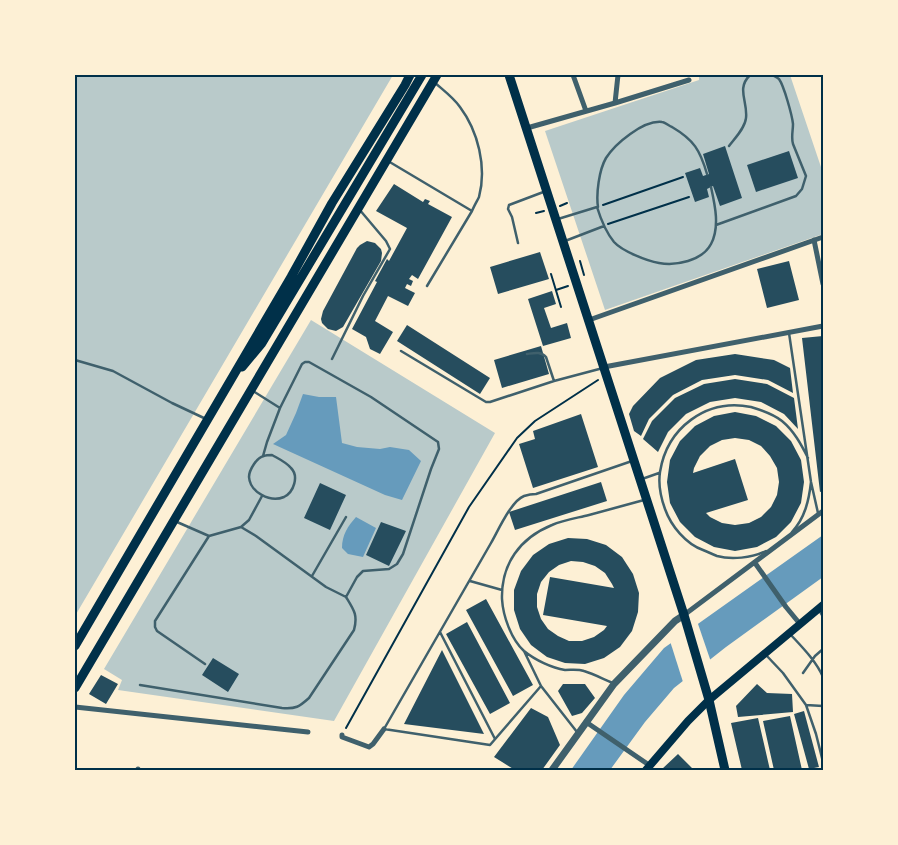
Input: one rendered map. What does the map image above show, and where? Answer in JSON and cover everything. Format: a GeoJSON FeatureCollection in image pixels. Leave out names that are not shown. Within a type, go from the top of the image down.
{"type":"FeatureCollection","features":[{"type":"Feature","properties":{"kind":"main road"},"geometry":{"type":"LineString","coordinates":[[75,646],[291,277],[332,203],[410,75]]}},
{"type":"Feature","properties":{"kind":"main road"},"geometry":{"type":"LineString","coordinates":[[230,380],[262,343],[422,75]]}},
{"type":"Feature","properties":{"kind":"main road"},"geometry":{"type":"LineString","coordinates":[[509,75],[688,627],[709,700],[725,770]]}},
{"type":"Feature","properties":{"kind":"main road"},"geometry":{"type":"LineString","coordinates":[[75,688],[435,78]]}},
{"type":"Feature","properties":{"kind":"main road"},"geometry":{"type":"LineString","coordinates":[[647,768],[709,700],[820,607]]}},
{"type":"Feature","properties":{"kind":"street"},"geometry":{"type":"LineString","coordinates":[[573,75],[586,111]]}},
{"type":"Feature","properties":{"kind":"street"},"geometry":{"type":"LineString","coordinates":[[615,103],[618,75]]}},
{"type":"Feature","properties":{"kind":"street"},"geometry":{"type":"LineString","coordinates":[[527,128],[689,80]]}},
{"type":"Feature","properties":{"kind":"street"},"geometry":{"type":"LineString","coordinates":[[589,320],[823,237]]}},
{"type":"Feature","properties":{"kind":"street"},"geometry":{"type":"LineString","coordinates":[[814,240],[823,284]]}},
{"type":"Feature","properties":{"kind":"street"},"geometry":{"type":"LineString","coordinates":[[605,371],[823,326]]}},
{"type":"Feature","properties":{"kind":"street"},"geometry":{"type":"LineString","coordinates":[[552,770],[614,684],[670,627],[823,511]]}},
{"type":"Feature","properties":{"kind":"street"},"geometry":{"type":"LineString","coordinates":[[755,562],[800,624]]}},
{"type":"Feature","properties":{"kind":"street"},"geometry":{"type":"LineString","coordinates":[[75,707],[308,732]]}},
{"type":"Feature","properties":{"kind":"street"},"geometry":{"type":"LineString","coordinates":[[586,722],[632,753],[647,768]]}},
{"type":"Feature","properties":{"kind":"street"},"geometry":{"type":"LineString","coordinates":[[342,735],[342,737],[369,747],[384,729]]}},
{"type":"Feature","properties":{"kind":"lane"},"geometry":{"type":"LineString","coordinates":[[729,146],[741,130],[746,118],[743,87],[750,75]]}},
{"type":"Feature","properties":{"kind":"lane"},"geometry":{"type":"LineString","coordinates":[[716,225],[796,196],[802,189],[806,176],[793,144],[793,125],[790,112],[782,85],[772,75]]}},
{"type":"Feature","properties":{"kind":"lane"},"geometry":{"type":"LineString","coordinates":[[427,286],[479,198],[482,177],[477,145],[466,116],[459,105],[435,78]]}},
{"type":"Feature","properties":{"kind":"lane"},"geometry":{"type":"LineString","coordinates":[[707,174],[698,149],[683,134],[662,122],[641,126],[621,141],[606,159],[598,186],[598,207],[604,226],[614,243],[630,253],[659,263],[677,263],[692,260],[711,245],[716,225],[711,187]]}},
{"type":"Feature","properties":{"kind":"lane"},"geometry":{"type":"LineString","coordinates":[[387,160],[472,211]]}},
{"type":"Feature","properties":{"kind":"lane"},"geometry":{"type":"LineString","coordinates":[[518,243],[512,217],[508,209],[510,205],[547,191]]}},
{"type":"Feature","properties":{"kind":"lane"},"geometry":{"type":"LineString","coordinates":[[556,220],[598,207]]}},
{"type":"Feature","properties":{"kind":"lane"},"geometry":{"type":"LineString","coordinates":[[332,359],[363,296],[390,249],[386,241],[358,208]]}},
{"type":"Feature","properties":{"kind":"lane"},"geometry":{"type":"LineString","coordinates":[[564,241],[604,226]]}},
{"type":"Feature","properties":{"kind":"lane"},"geometry":{"type":"LineString","coordinates":[[788,332],[811,482],[818,515]]}},
{"type":"Feature","properties":{"kind":"lane"},"geometry":{"type":"LineString","coordinates":[[401,351],[486,402],[554,381],[605,371]]}},
{"type":"Feature","properties":{"kind":"lane"},"geometry":{"type":"LineString","coordinates":[[527,354],[544,354],[554,381]]}},
{"type":"Feature","properties":{"kind":"lane"},"geometry":{"type":"LineString","coordinates":[[75,360],[113,371],[207,420]]}},
{"type":"Feature","properties":{"kind":"lane"},"geometry":{"type":"LineString","coordinates":[[263,456],[266,442],[280,408],[302,364],[305,362],[309,362],[378,402],[438,442],[440,449],[431,469],[403,554],[397,564],[389,569],[363,571],[357,577],[346,597]]}},
{"type":"Feature","properties":{"kind":"lane"},"geometry":{"type":"LineString","coordinates":[[250,389],[280,408]]}},
{"type":"Feature","properties":{"kind":"lane"},"geometry":{"type":"LineString","coordinates":[[808,458],[797,437],[781,421],[761,410],[738,405],[716,407],[695,416],[683,426],[665,451],[660,474],[660,496],[668,516],[680,534],[698,548],[718,556],[740,558],[762,553],[781,543],[797,526],[808,505],[811,482]]}},
{"type":"Feature","properties":{"kind":"lane"},"geometry":{"type":"LineString","coordinates":[[272,455],[284,461],[293,469],[294,488],[286,496],[271,499],[262,496],[252,486],[250,477],[253,466],[263,456],[272,455]]}},
{"type":"Feature","properties":{"kind":"lane"},"geometry":{"type":"LineString","coordinates":[[541,686],[490,745],[384,729],[517,500],[524,496],[536,494],[634,460]]}},
{"type":"Feature","properties":{"kind":"lane"},"geometry":{"type":"LineString","coordinates":[[640,479],[660,474]]}},
{"type":"Feature","properties":{"kind":"lane"},"geometry":{"type":"LineString","coordinates":[[173,520],[209,536],[241,527],[249,520],[262,496]]}},
{"type":"Feature","properties":{"kind":"lane"},"geometry":{"type":"LineString","coordinates":[[578,733],[541,686],[524,650],[514,638],[503,609],[502,590],[505,575],[510,560],[517,550],[536,532],[553,524],[647,499]]}},
{"type":"Feature","properties":{"kind":"lane"},"geometry":{"type":"LineString","coordinates":[[312,576],[346,517]]}},
{"type":"Feature","properties":{"kind":"lane"},"geometry":{"type":"LineString","coordinates":[[140,685],[282,708],[300,706],[309,698],[354,630],[357,621],[354,610],[346,597],[326,587],[241,527]]}},
{"type":"Feature","properties":{"kind":"lane"},"geometry":{"type":"LineString","coordinates":[[205,664],[157,632],[155,621],[209,536]]}},
{"type":"Feature","properties":{"kind":"lane"},"geometry":{"type":"LineString","coordinates":[[470,580],[502,590]]}},
{"type":"Feature","properties":{"kind":"lane"},"geometry":{"type":"LineString","coordinates":[[820,607],[823,617]]}},
{"type":"Feature","properties":{"kind":"lane"},"geometry":{"type":"LineString","coordinates":[[440,632],[496,740]]}},
{"type":"Feature","properties":{"kind":"lane"},"geometry":{"type":"LineString","coordinates":[[789,633],[819,667],[823,677]]}},
{"type":"Feature","properties":{"kind":"lane"},"geometry":{"type":"LineString","coordinates":[[802,673],[823,649]]}},
{"type":"Feature","properties":{"kind":"lane"},"geometry":{"type":"LineString","coordinates":[[524,650],[548,665],[565,670],[583,670],[614,684]]}},
{"type":"Feature","properties":{"kind":"lane"},"geometry":{"type":"LineString","coordinates":[[765,653],[783,673],[806,705],[823,762]]}},
{"type":"Feature","properties":{"kind":"lane"},"geometry":{"type":"LineString","coordinates":[[806,705],[823,706]]}},
{"type":"Feature","properties":{"kind":"path"},"geometry":{"type":"LineString","coordinates":[[598,207],[683,177]]}},
{"type":"Feature","properties":{"kind":"path"},"geometry":{"type":"LineString","coordinates":[[604,226],[689,197]]}},
{"type":"Feature","properties":{"kind":"path"},"geometry":{"type":"LineString","coordinates":[[551,274],[561,307]]}},
{"type":"Feature","properties":{"kind":"path"},"geometry":{"type":"LineString","coordinates":[[342,735],[469,507],[517,438],[535,421],[605,371]]}},
{"type":"Feature","properties":{"kind":"shaded area"},"geometry":{"type":"Polygon","coordinates":[[[75,75],[393,75],[75,616],[75,75]]]}},
{"type":"Feature","properties":{"kind":"shaded area"},"geometry":{"type":"Polygon","coordinates":[[[699,75],[790,75],[823,173],[823,234],[605,310],[545,131],[699,80],[699,75]]]}},
{"type":"Feature","properties":{"kind":"shaded area"},"geometry":{"type":"Polygon","coordinates":[[[311,320],[495,433],[334,721],[118,690],[122,680],[104,669],[311,320]]]}},
{"type":"Feature","properties":{"kind":"water"},"geometry":{"type":"Polygon","coordinates":[[[303,394],[319,397],[336,397],[342,443],[357,447],[380,449],[390,447],[409,450],[421,461],[402,500],[385,495],[273,444],[286,435],[303,394]]]}},
{"type":"Feature","properties":{"kind":"water"},"geometry":{"type":"Polygon","coordinates":[[[356,517],[376,528],[363,557],[348,554],[342,548],[346,531],[356,517]]]}},
{"type":"Feature","properties":{"kind":"water"},"geometry":{"type":"Polygon","coordinates":[[[823,535],[823,577],[726,647],[674,688],[645,722],[610,770],[571,770],[624,695],[664,648],[823,535]]]}},
{"type":"Feature","properties":{"kind":"pier"},"geometry":{"type":"Polygon","coordinates":[[[697,621],[711,662],[683,682],[670,641],[697,621]]]}},
{"type":"Feature","properties":{"kind":"building"},"geometry":{"type":"Polygon","coordinates":[[[725,146],[742,198],[720,206],[713,186],[707,189],[709,197],[695,202],[685,173],[700,168],[703,176],[709,174],[703,154],[725,146]]]}},
{"type":"Feature","properties":{"kind":"building"},"geometry":{"type":"Polygon","coordinates":[[[789,151],[798,178],[756,192],[747,165],[789,151]]]}},
{"type":"Feature","properties":{"kind":"building"},"geometry":{"type":"Polygon","coordinates":[[[394,184],[423,202],[425,199],[430,201],[428,204],[452,217],[418,279],[412,275],[409,279],[413,281],[411,286],[407,284],[405,288],[415,293],[408,306],[388,296],[375,321],[393,332],[380,354],[370,349],[366,337],[352,329],[377,282],[375,281],[387,259],[389,261],[407,228],[376,211],[394,184]]]}},
{"type":"Feature","properties":{"kind":"building"},"geometry":{"type":"Polygon","coordinates":[[[367,241],[375,243],[381,249],[381,261],[343,327],[336,331],[328,329],[322,323],[323,311],[357,248],[367,241]]]}},
{"type":"Feature","properties":{"kind":"building"},"geometry":{"type":"Polygon","coordinates":[[[540,252],[549,279],[498,294],[490,267],[540,252]]]}},
{"type":"Feature","properties":{"kind":"building"},"geometry":{"type":"Polygon","coordinates":[[[789,261],[799,300],[767,308],[757,269],[789,261]]]}},
{"type":"Feature","properties":{"kind":"building"},"geometry":{"type":"Polygon","coordinates":[[[552,291],[556,304],[544,308],[551,328],[567,323],[571,338],[543,346],[528,299],[552,291]]]}},
{"type":"Feature","properties":{"kind":"building"},"geometry":{"type":"Polygon","coordinates":[[[407,325],[490,378],[480,394],[397,341],[407,325]]]}},
{"type":"Feature","properties":{"kind":"building"},"geometry":{"type":"Polygon","coordinates":[[[823,336],[823,491],[820,492],[802,338],[823,336]]]}},
{"type":"Feature","properties":{"kind":"building"},"geometry":{"type":"Polygon","coordinates":[[[541,346],[549,374],[502,388],[494,360],[541,346]]]}},
{"type":"Feature","properties":{"kind":"building"},"geometry":{"type":"Polygon","coordinates":[[[735,354],[774,360],[790,368],[793,393],[768,380],[735,375],[702,380],[673,395],[649,419],[641,436],[634,431],[629,414],[633,406],[660,378],[696,360],[735,354]]]}},
{"type":"Feature","properties":{"kind":"building"},"geometry":{"type":"Polygon","coordinates":[[[735,379],[767,384],[794,398],[798,429],[784,414],[761,402],[735,398],[710,402],[686,414],[668,432],[658,452],[643,439],[652,421],[675,398],[704,384],[735,379]]]}},
{"type":"Feature","properties":{"kind":"building"},"geometry":{"type":"Polygon","coordinates":[[[735,412],[756,416],[776,426],[791,441],[801,460],[804,482],[801,503],[791,522],[776,537],[757,547],[735,551],[714,547],[695,537],[680,522],[670,503],[667,482],[670,460],[680,441],[695,426],[714,416],[735,412]],[[735,438],[722,440],[710,446],[700,456],[694,468],[693,473],[735,459],[748,500],[706,513],[722,523],[735,525],[749,523],[761,517],[771,507],[777,495],[779,482],[777,468],[761,446],[749,440],[735,438]]]}},
{"type":"Feature","properties":{"kind":"building"},"geometry":{"type":"Polygon","coordinates":[[[581,414],[598,467],[533,488],[519,444],[535,439],[533,431],[581,414]]]}},
{"type":"Feature","properties":{"kind":"building"},"geometry":{"type":"Polygon","coordinates":[[[601,482],[607,501],[515,530],[509,512],[601,482]]]}},
{"type":"Feature","properties":{"kind":"building"},"geometry":{"type":"Polygon","coordinates":[[[320,483],[346,495],[330,530],[304,518],[320,483]]]}},
{"type":"Feature","properties":{"kind":"building"},"geometry":{"type":"Polygon","coordinates":[[[381,522],[406,531],[389,566],[366,555],[381,522]]]}},
{"type":"Feature","properties":{"kind":"building"},"geometry":{"type":"Polygon","coordinates":[[[568,538],[587,539],[606,545],[622,557],[633,574],[639,593],[638,612],[632,631],[620,647],[604,658],[585,664],[565,663],[547,657],[531,645],[520,629],[514,610],[514,590],[521,571],[533,555],[549,544],[568,538]],[[571,561],[559,565],[549,572],[541,582],[537,594],[537,607],[541,619],[548,629],[569,641],[582,641],[594,637],[607,626],[543,615],[550,577],[614,588],[605,573],[595,566],[571,561]]]}},
{"type":"Feature","properties":{"kind":"building"},"geometry":{"type":"Polygon","coordinates":[[[486,599],[533,685],[513,696],[466,610],[486,599]]]}},
{"type":"Feature","properties":{"kind":"building"},"geometry":{"type":"Polygon","coordinates":[[[467,622],[510,703],[490,714],[446,634],[467,622]]]}},
{"type":"Feature","properties":{"kind":"building"},"geometry":{"type":"Polygon","coordinates":[[[442,650],[484,734],[404,724],[442,650]]]}},
{"type":"Feature","properties":{"kind":"building"},"geometry":{"type":"Polygon","coordinates":[[[213,658],[239,674],[228,692],[202,675],[213,658]]]}},
{"type":"Feature","properties":{"kind":"building"},"geometry":{"type":"Polygon","coordinates":[[[101,675],[118,684],[106,704],[89,694],[101,675]]]}},
{"type":"Feature","properties":{"kind":"building"},"geometry":{"type":"Polygon","coordinates":[[[563,684],[585,684],[595,698],[582,713],[572,716],[558,691],[563,684]]]}},
{"type":"Feature","properties":{"kind":"building"},"geometry":{"type":"Polygon","coordinates":[[[757,684],[767,693],[792,694],[793,712],[738,717],[736,706],[757,684]]]}},
{"type":"Feature","properties":{"kind":"building"},"geometry":{"type":"Polygon","coordinates":[[[531,708],[548,717],[560,745],[542,770],[515,770],[494,757],[531,708]]]}},
{"type":"Feature","properties":{"kind":"building"},"geometry":{"type":"Polygon","coordinates":[[[804,711],[819,767],[809,769],[794,714],[804,711]]]}},
{"type":"Feature","properties":{"kind":"building"},"geometry":{"type":"Polygon","coordinates":[[[790,716],[802,770],[774,770],[763,721],[790,716]]]}},
{"type":"Feature","properties":{"kind":"building"},"geometry":{"type":"Polygon","coordinates":[[[758,718],[770,770],[742,770],[731,723],[758,718]]]}},
{"type":"Feature","properties":{"kind":"building"},"geometry":{"type":"Polygon","coordinates":[[[678,754],[692,768],[691,770],[661,770],[678,754]]]}}]}
